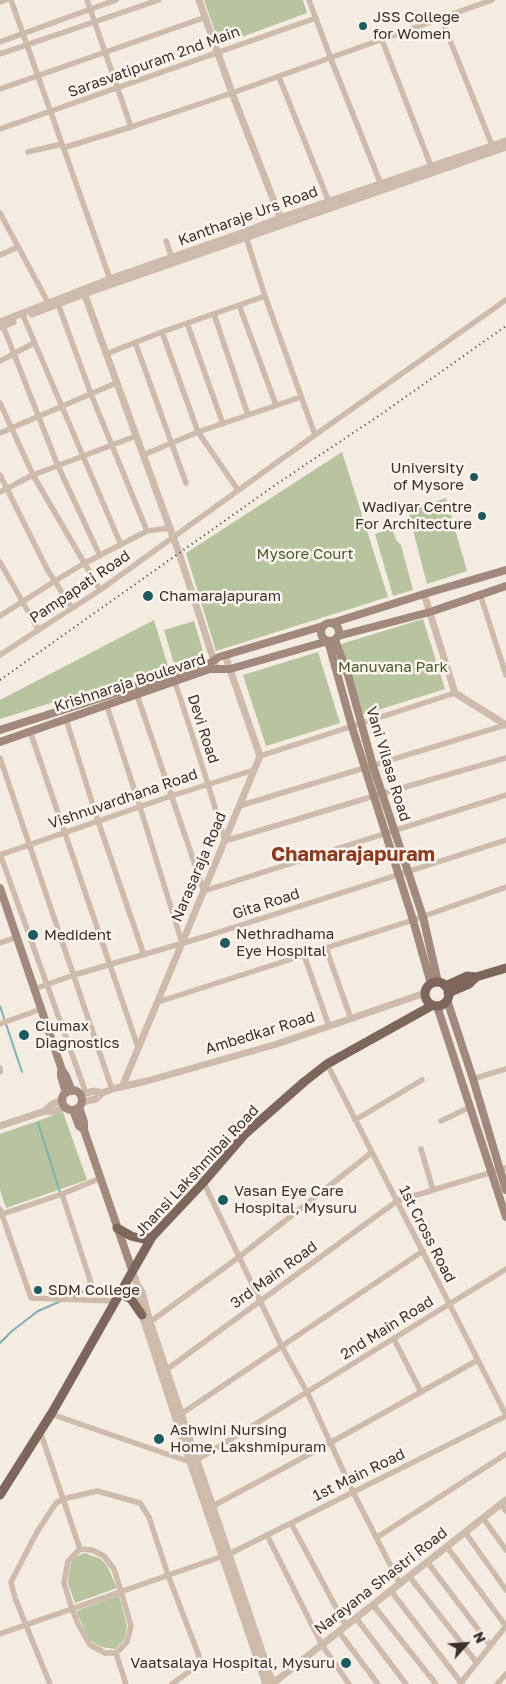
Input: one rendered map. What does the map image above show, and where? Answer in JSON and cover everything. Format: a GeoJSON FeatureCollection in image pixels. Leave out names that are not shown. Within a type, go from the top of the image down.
{"type":"FeatureCollection","features":[{"type":"Feature","properties":{"kind":"main road"},"geometry":{"type":"LineString","coordinates":[[332,623],[339,629],[334,639],[321,635],[323,626],[327,623],[506,570]]}},
{"type":"Feature","properties":{"kind":"main road","name":"Krishnaraja Boulevard"},"geometry":{"type":"LineString","coordinates":[[0,742],[210,669],[230,669],[430,612],[506,586]]}},
{"type":"Feature","properties":{"kind":"main road","name":"Krishnaraja Boulevard"},"geometry":{"type":"LineString","coordinates":[[0,730],[210,663],[225,655],[323,626]]}},
{"type":"Feature","properties":{"kind":"main road","name":"Vani Vilasa Road"},"geometry":{"type":"LineString","coordinates":[[334,639],[348,675],[361,724],[374,796],[398,874],[413,920],[442,989]]}},
{"type":"Feature","properties":{"kind":"main road","name":"Vani Vilasa Road"},"geometry":{"type":"LineString","coordinates":[[334,639],[352,727],[383,793],[422,917],[442,989],[503,1169],[506,1190]]}},
{"type":"Feature","properties":{"kind":"main road"},"geometry":{"type":"LineString","coordinates":[[0,888],[18,936],[62,1070],[61,1076],[74,1100],[79,1126],[84,1130],[132,1270]]}},
{"type":"Feature","properties":{"kind":"main road","name":"Jhansi Lakshmibai Road"},"geometry":{"type":"LineString","coordinates":[[0,1495],[51,1414],[119,1298],[132,1270],[152,1237],[204,1183],[245,1134],[327,1064],[435,1005],[440,1005],[442,989],[467,976],[476,977],[506,968]]}},
{"type":"Feature","properties":{"kind":"main road"},"geometry":{"type":"LineString","coordinates":[[442,989],[428,986],[425,993],[427,1000],[435,1005],[506,1217]]}},
{"type":"Feature","properties":{"kind":"main road"},"geometry":{"type":"LineString","coordinates":[[117,1228],[131,1236],[143,1239],[152,1237]]}},
{"type":"Feature","properties":{"kind":"main road"},"geometry":{"type":"LineString","coordinates":[[119,1298],[131,1299],[142,1315]]}},
{"type":"Feature","properties":{"kind":"street"},"geometry":{"type":"LineString","coordinates":[[0,2],[6,0]]}},
{"type":"Feature","properties":{"kind":"street"},"geometry":{"type":"LineString","coordinates":[[11,0],[110,279]]}},
{"type":"Feature","properties":{"kind":"street"},"geometry":{"type":"LineString","coordinates":[[87,0],[132,127]]}},
{"type":"Feature","properties":{"kind":"street"},"geometry":{"type":"LineString","coordinates":[[0,42],[116,0]]}},
{"type":"Feature","properties":{"kind":"street"},"geometry":{"type":"LineString","coordinates":[[0,54],[159,0]]}},
{"type":"Feature","properties":{"kind":"street"},"geometry":{"type":"LineString","coordinates":[[199,0],[281,221]]}},
{"type":"Feature","properties":{"kind":"street"},"geometry":{"type":"LineString","coordinates":[[309,0],[382,187]]}},
{"type":"Feature","properties":{"kind":"street"},"geometry":{"type":"LineString","coordinates":[[28,152],[62,146],[132,127],[492,0]]}},
{"type":"Feature","properties":{"kind":"street"},"geometry":{"type":"LineString","coordinates":[[0,89],[206,18]]}},
{"type":"Feature","properties":{"kind":"street","name":"Sarasvatipuram 2nd Main"},"geometry":{"type":"LineString","coordinates":[[0,129],[316,18]]}},
{"type":"Feature","properties":{"kind":"street"},"geometry":{"type":"LineString","coordinates":[[441,18],[492,145]]}},
{"type":"Feature","properties":{"kind":"street"},"geometry":{"type":"LineString","coordinates":[[382,40],[431,166]]}},
{"type":"Feature","properties":{"kind":"street"},"geometry":{"type":"LineString","coordinates":[[279,76],[329,202]]}},
{"type":"Feature","properties":{"kind":"street","name":"Kantharaje Urs Road"},"geometry":{"type":"LineString","coordinates":[[1,325],[58,301],[246,237],[329,202],[382,187],[431,166],[506,140]]}},
{"type":"Feature","properties":{"kind":"street","name":"Kantharaje Urs Road"},"geometry":{"type":"LineString","coordinates":[[84,292],[110,279],[506,147]]}},
{"type":"Feature","properties":{"kind":"street"},"geometry":{"type":"LineString","coordinates":[[1,218],[49,305]]}},
{"type":"Feature","properties":{"kind":"street"},"geometry":{"type":"LineString","coordinates":[[246,237],[315,435]]}},
{"type":"Feature","properties":{"kind":"street"},"geometry":{"type":"LineString","coordinates":[[166,242],[172,258]]}},
{"type":"Feature","properties":{"kind":"street"},"geometry":{"type":"LineString","coordinates":[[0,255],[18,247]]}},
{"type":"Feature","properties":{"kind":"street"},"geometry":{"type":"LineString","coordinates":[[84,292],[170,528],[217,669]]}},
{"type":"Feature","properties":{"kind":"street"},"geometry":{"type":"LineString","coordinates":[[106,354],[265,296]]}},
{"type":"Feature","properties":{"kind":"street","name":"Pampapati Road"},"geometry":{"type":"LineString","coordinates":[[0,656],[100,590],[506,300]]}},
{"type":"Feature","properties":{"kind":"street"},"geometry":{"type":"LineString","coordinates":[[58,301],[91,394],[147,531]]}},
{"type":"Feature","properties":{"kind":"street"},"geometry":{"type":"LineString","coordinates":[[239,305],[276,405]]}},
{"type":"Feature","properties":{"kind":"street"},"geometry":{"type":"LineString","coordinates":[[214,314],[248,415]]}},
{"type":"Feature","properties":{"kind":"street"},"geometry":{"type":"LineString","coordinates":[[23,315],[121,545]]}},
{"type":"Feature","properties":{"kind":"street"},"geometry":{"type":"LineString","coordinates":[[187,323],[223,424]]}},
{"type":"Feature","properties":{"kind":"street"},"geometry":{"type":"LineString","coordinates":[[1,325],[58,466],[100,556]]}},
{"type":"Feature","properties":{"kind":"street"},"geometry":{"type":"LineString","coordinates":[[162,332],[198,432],[238,490]]}},
{"type":"Feature","properties":{"kind":"street"},"geometry":{"type":"LineString","coordinates":[[0,360],[34,342]]}},
{"type":"Feature","properties":{"kind":"street"},"geometry":{"type":"LineString","coordinates":[[135,342],[186,483]]}},
{"type":"Feature","properties":{"kind":"street"},"geometry":{"type":"LineString","coordinates":[[0,433],[116,383]]}},
{"type":"Feature","properties":{"kind":"street"},"geometry":{"type":"LineString","coordinates":[[143,455],[198,432],[301,397]]}},
{"type":"Feature","properties":{"kind":"street"},"geometry":{"type":"LineString","coordinates":[[0,403],[33,475],[83,564],[100,590]]}},
{"type":"Feature","properties":{"kind":"street"},"geometry":{"type":"LineString","coordinates":[[0,492],[33,475],[136,436]]}},
{"type":"Feature","properties":{"kind":"street"},"geometry":{"type":"LineString","coordinates":[[0,474],[55,581],[72,608]]}},
{"type":"Feature","properties":{"kind":"street"},"geometry":{"type":"LineString","coordinates":[[0,616],[83,564],[147,531],[170,528]]}},
{"type":"Feature","properties":{"kind":"street"},"geometry":{"type":"LineString","coordinates":[[0,562],[38,630]]}},
{"type":"Feature","properties":{"kind":"street"},"geometry":{"type":"LineString","coordinates":[[424,594],[455,693],[506,725]]}},
{"type":"Feature","properties":{"kind":"street"},"geometry":{"type":"LineString","coordinates":[[480,594],[506,675]]}},
{"type":"Feature","properties":{"kind":"street"},"geometry":{"type":"LineString","coordinates":[[225,655],[260,756],[455,693]]}},
{"type":"Feature","properties":{"kind":"street","name":"Devi Road"},"geometry":{"type":"LineString","coordinates":[[175,682],[225,842]]}},
{"type":"Feature","properties":{"kind":"street"},"geometry":{"type":"LineString","coordinates":[[138,695],[204,891],[506,795]]}},
{"type":"Feature","properties":{"kind":"street"},"geometry":{"type":"LineString","coordinates":[[107,706],[182,943]]}},
{"type":"Feature","properties":{"kind":"street"},"geometry":{"type":"LineString","coordinates":[[66,719],[144,955]]}},
{"type":"Feature","properties":{"kind":"street"},"geometry":{"type":"LineString","coordinates":[[240,806],[506,725]]}},
{"type":"Feature","properties":{"kind":"street"},"geometry":{"type":"LineString","coordinates":[[30,731],[138,1047]]}},
{"type":"Feature","properties":{"kind":"street","name":"Narasaraja Road"},"geometry":{"type":"LineString","coordinates":[[122,1087],[260,756]]}},
{"type":"Feature","properties":{"kind":"street"},"geometry":{"type":"LineString","coordinates":[[0,758],[112,1089]]}},
{"type":"Feature","properties":{"kind":"street"},"geometry":{"type":"LineString","coordinates":[[225,842],[383,793],[506,758]]}},
{"type":"Feature","properties":{"kind":"street","name":"Vishnuvardhana Road"},"geometry":{"type":"LineString","coordinates":[[0,855],[98,820],[254,770]]}},
{"type":"Feature","properties":{"kind":"street","name":"Gita Road"},"geometry":{"type":"LineString","coordinates":[[34,989],[506,840]]}},
{"type":"Feature","properties":{"kind":"street"},"geometry":{"type":"LineString","coordinates":[[0,855],[47,985],[74,1100]]}},
{"type":"Feature","properties":{"kind":"street"},"geometry":{"type":"LineString","coordinates":[[158,1002],[413,920],[506,887]]}},
{"type":"Feature","properties":{"kind":"street"},"geometry":{"type":"LineString","coordinates":[[0,943],[18,936]]}},
{"type":"Feature","properties":{"kind":"street"},"geometry":{"type":"LineString","coordinates":[[326,948],[351,1019]]}},
{"type":"Feature","properties":{"kind":"street"},"geometry":{"type":"LineString","coordinates":[[304,955],[329,1026]]}},
{"type":"Feature","properties":{"kind":"street","name":"Ambedkar Road"},"geometry":{"type":"LineString","coordinates":[[0,1126],[45,1111],[54,1112],[74,1100],[96,1099],[102,1093],[112,1089],[277,1044],[425,993]]}},
{"type":"Feature","properties":{"kind":"street"},"geometry":{"type":"LineString","coordinates":[[1,1024],[41,1008]]}},
{"type":"Feature","properties":{"kind":"street","name":"1st Cross Road"},"geometry":{"type":"LineString","coordinates":[[327,1064],[506,1415]]}},
{"type":"Feature","properties":{"kind":"street"},"geometry":{"type":"LineString","coordinates":[[473,1079],[506,1069]]}},
{"type":"Feature","properties":{"kind":"street"},"geometry":{"type":"LineString","coordinates":[[355,1120],[422,1080]]}},
{"type":"Feature","properties":{"kind":"street"},"geometry":{"type":"LineString","coordinates":[[441,1120],[470,1107]]}},
{"type":"Feature","properties":{"kind":"street"},"geometry":{"type":"LineString","coordinates":[[421,1149],[433,1190]]}},
{"type":"Feature","properties":{"kind":"street"},"geometry":{"type":"LineString","coordinates":[[150,1322],[239,1257],[371,1153]]}},
{"type":"Feature","properties":{"kind":"street","name":"3rd Main Road"},"geometry":{"type":"LineString","coordinates":[[166,1370],[397,1201],[503,1169]]}},
{"type":"Feature","properties":{"kind":"street"},"geometry":{"type":"LineString","coordinates":[[101,1178],[64,1193],[1,1212],[31,1298],[119,1298]]}},
{"type":"Feature","properties":{"kind":"street"},"geometry":{"type":"LineString","coordinates":[[204,1183],[282,1347],[307,1392],[353,1492],[400,1584]]}},
{"type":"Feature","properties":{"kind":"street"},"geometry":{"type":"LineString","coordinates":[[64,1193],[92,1286]]}},
{"type":"Feature","properties":{"kind":"street"},"geometry":{"type":"LineString","coordinates":[[181,1414],[422,1251]]}},
{"type":"Feature","properties":{"kind":"street","name":"2nd Main Road"},"geometry":{"type":"LineString","coordinates":[[193,1461],[394,1339],[506,1268]]}},
{"type":"Feature","properties":{"kind":"street"},"geometry":{"type":"LineString","coordinates":[[132,1270],[142,1292],[150,1322],[181,1414],[193,1461],[212,1506],[225,1555]]}},
{"type":"Feature","properties":{"kind":"street"},"geometry":{"type":"LineString","coordinates":[[137,1284],[136,1294],[142,1315],[271,1684]]}},
{"type":"Feature","properties":{"kind":"street"},"geometry":{"type":"LineString","coordinates":[[394,1339],[421,1392]]}},
{"type":"Feature","properties":{"kind":"street"},"geometry":{"type":"LineString","coordinates":[[212,1506],[330,1443],[478,1360]]}},
{"type":"Feature","properties":{"kind":"street"},"geometry":{"type":"LineString","coordinates":[[51,1414],[193,1461]]}},
{"type":"Feature","properties":{"kind":"street","name":"1st Main Road"},"geometry":{"type":"LineString","coordinates":[[0,1634],[225,1555],[506,1415]]}},
{"type":"Feature","properties":{"kind":"street"},"geometry":{"type":"LineString","coordinates":[[40,1431],[80,1549]]}},
{"type":"Feature","properties":{"kind":"street"},"geometry":{"type":"LineString","coordinates":[[376,1538],[506,1454]]}},
{"type":"Feature","properties":{"kind":"street"},"geometry":{"type":"LineString","coordinates":[[50,1684],[15,1598],[11,1582],[37,1532],[56,1503],[63,1499],[97,1491],[140,1504],[149,1517],[168,1575],[199,1656],[198,1665],[172,1684]]}},
{"type":"Feature","properties":{"kind":"street"},"geometry":{"type":"LineString","coordinates":[[503,1502],[506,1511]]}},
{"type":"Feature","properties":{"kind":"street","name":"Narayana Shastri Road"},"geometry":{"type":"LineString","coordinates":[[271,1684],[503,1502]]}},
{"type":"Feature","properties":{"kind":"street"},"geometry":{"type":"LineString","coordinates":[[483,1518],[506,1550]]}},
{"type":"Feature","properties":{"kind":"street"},"geometry":{"type":"LineString","coordinates":[[291,1523],[346,1626]]}},
{"type":"Feature","properties":{"kind":"street"},"geometry":{"type":"LineString","coordinates":[[465,1532],[506,1590]]}},
{"type":"Feature","properties":{"kind":"street"},"geometry":{"type":"LineString","coordinates":[[268,1535],[322,1645],[349,1684]]}},
{"type":"Feature","properties":{"kind":"street"},"geometry":{"type":"LineString","coordinates":[[391,1591],[461,1684],[505,1628],[447,1547]]}},
{"type":"Feature","properties":{"kind":"street"},"geometry":{"type":"LineString","coordinates":[[80,1549],[92,1550],[104,1556],[114,1569],[130,1626],[127,1642],[116,1653],[105,1653],[90,1645],[72,1609],[64,1583],[68,1561],[80,1549]]}},
{"type":"Feature","properties":{"kind":"street"},"geometry":{"type":"LineString","coordinates":[[428,1562],[490,1645]]}},
{"type":"Feature","properties":{"kind":"street"},"geometry":{"type":"LineString","coordinates":[[409,1576],[477,1663]]}},
{"type":"Feature","properties":{"kind":"street"},"geometry":{"type":"LineString","coordinates":[[372,1605],[436,1684]]}},
{"type":"Feature","properties":{"kind":"street"},"geometry":{"type":"LineString","coordinates":[[356,1618],[406,1684]]}},
{"type":"Feature","properties":{"kind":"street"},"geometry":{"type":"LineString","coordinates":[[339,1632],[378,1684]]}},
{"type":"Feature","properties":{"kind":"street"},"geometry":{"type":"LineString","coordinates":[[116,1653],[126,1684]]}},
{"type":"Feature","properties":{"kind":"street"},"geometry":{"type":"LineString","coordinates":[[497,1684],[506,1674]]}},
{"type":"Feature","properties":{"kind":"green space"},"geometry":{"type":"Polygon","coordinates":[[[204,0],[303,0],[307,13],[220,45],[204,0]]]}},
{"type":"Feature","properties":{"kind":"green space","name":"Mysore Court"},"geometry":{"type":"Polygon","coordinates":[[[342,452],[388,597],[216,651],[186,553],[342,452]]]}},
{"type":"Feature","properties":{"kind":"green space"},"geometry":{"type":"Polygon","coordinates":[[[446,498],[467,571],[427,584],[408,511],[446,498]]]}},
{"type":"Feature","properties":{"kind":"green space"},"geometry":{"type":"Polygon","coordinates":[[[392,528],[396,540],[401,545],[413,590],[393,596],[375,534],[392,528]]]}},
{"type":"Feature","properties":{"kind":"green space","name":"Manuvana Park"},"geometry":{"type":"Polygon","coordinates":[[[423,619],[445,689],[362,715],[341,644],[423,619]]]}},
{"type":"Feature","properties":{"kind":"green space"},"geometry":{"type":"Polygon","coordinates":[[[154,620],[168,666],[0,719],[0,700],[154,620]]]}},
{"type":"Feature","properties":{"kind":"green space"},"geometry":{"type":"Polygon","coordinates":[[[194,621],[204,655],[174,664],[164,630],[194,621]]]}},
{"type":"Feature","properties":{"kind":"green space","name":"Manuvana Park"},"geometry":{"type":"Polygon","coordinates":[[[318,652],[340,723],[266,746],[243,675],[318,652]]]}},
{"type":"Feature","properties":{"kind":"green space"},"geometry":{"type":"Polygon","coordinates":[[[63,1112],[87,1180],[6,1208],[0,1190],[0,1134],[63,1112]]]}},
{"type":"Feature","properties":{"kind":"green space"},"geometry":{"type":"Polygon","coordinates":[[[84,1553],[101,1559],[107,1566],[117,1588],[75,1603],[68,1583],[69,1572],[72,1559],[84,1553]]]}},
{"type":"Feature","properties":{"kind":"green space"},"geometry":{"type":"Polygon","coordinates":[[[119,1595],[127,1626],[125,1639],[115,1649],[101,1647],[89,1640],[76,1611],[119,1595]]]}},
{"type":"Feature","properties":{"kind":"waterway"},"geometry":{"type":"LineString","coordinates":[[0,1006],[22,1072]]}},
{"type":"Feature","properties":{"kind":"waterway"},"geometry":{"type":"LineString","coordinates":[[38,1123],[60,1192]]}},
{"type":"Feature","properties":{"kind":"waterway"},"geometry":{"type":"LineString","coordinates":[[70,1298],[86,1290],[88,1283]]}},
{"type":"Feature","properties":{"kind":"waterway"},"geometry":{"type":"LineString","coordinates":[[0,1343],[38,1311],[61,1301]]}},
{"type":"Feature","properties":{"kind":"railway"},"geometry":{"type":"LineString","coordinates":[[0,680],[278,483],[380,415],[506,326]]}},
{"type":"Feature","properties":{"kind":"place","name":"JSS College for Women"},"geometry":{"type":"Point","coordinates":[363,26]}},
{"type":"Feature","properties":{"kind":"place","name":"University of Mysore"},"geometry":{"type":"Point","coordinates":[474,477]}},
{"type":"Feature","properties":{"kind":"place","name":"Wadiyar Centre For Architecture"},"geometry":{"type":"Point","coordinates":[482,516]}},
{"type":"Feature","properties":{"kind":"place","name":"Chamarajapuram"},"geometry":{"type":"Point","coordinates":[148,596]}},
{"type":"Feature","properties":{"kind":"place","name":"Medident"},"geometry":{"type":"Point","coordinates":[33,935]}},
{"type":"Feature","properties":{"kind":"place","name":"Nethradhama Eye Hospital"},"geometry":{"type":"Point","coordinates":[225,943]}},
{"type":"Feature","properties":{"kind":"place","name":"Clumax Diagnostics"},"geometry":{"type":"Point","coordinates":[24,1035]}},
{"type":"Feature","properties":{"kind":"place","name":"Vasan Eye Care Hospital, Mysuru"},"geometry":{"type":"Point","coordinates":[223,1200]}},
{"type":"Feature","properties":{"kind":"place","name":"SDM College"},"geometry":{"type":"Point","coordinates":[38,1290]}},
{"type":"Feature","properties":{"kind":"place","name":"Ashwini Nursing Home, Lakshmipuram"},"geometry":{"type":"Point","coordinates":[159,1439]}},
{"type":"Feature","properties":{"kind":"place","name":"Vaatsalaya Hospital, Mysuru"},"geometry":{"type":"Point","coordinates":[346,1663]}},
{"type":"Feature","properties":{"kind":"district","name":"Chamarajapuram"},"geometry":{"type":"Point","coordinates":[353,855]}}]}
